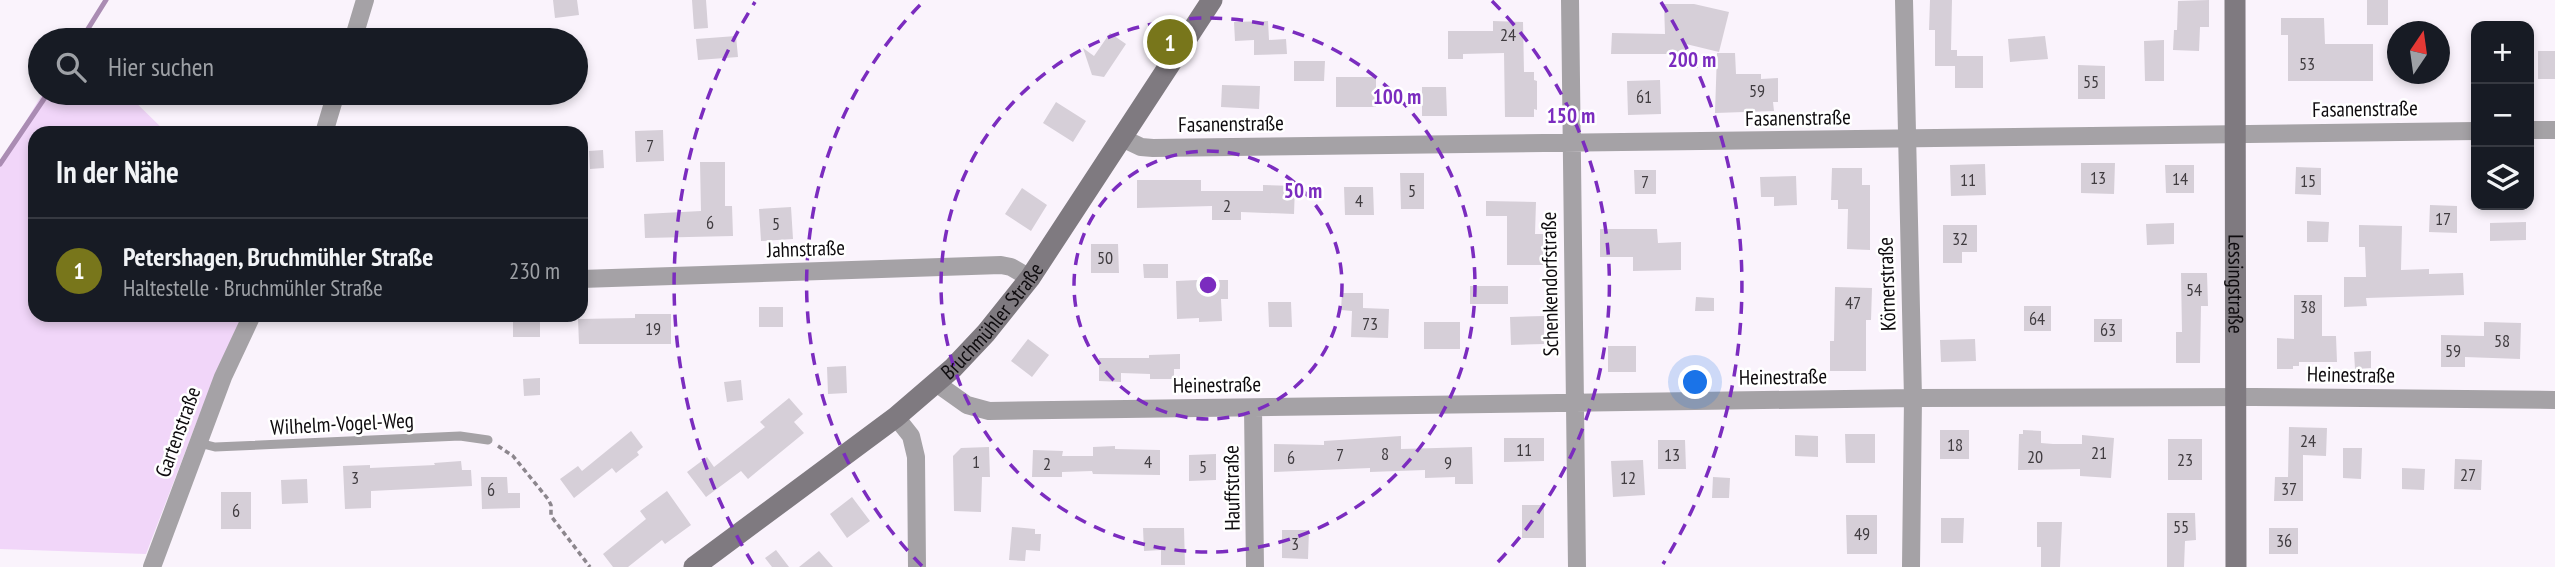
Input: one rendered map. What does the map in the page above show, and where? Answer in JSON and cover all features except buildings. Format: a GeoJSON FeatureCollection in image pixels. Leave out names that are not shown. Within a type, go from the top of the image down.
{"type":"FeatureCollection","features":[{"type":"Feature","properties":{"kind":"street"},"geometry":{"type":"LineString","coordinates":[[357,28],[365,0]]}},
{"type":"Feature","properties":{"kind":"street","name":"Bruchmühler Straße"},"geometry":{"type":"LineString","coordinates":[[694,567],[896,416],[936,383],[986,333],[1030,278],[1212,0]]}},
{"type":"Feature","properties":{"kind":"street","name":"Schenkendorfstraße"},"geometry":{"type":"LineString","coordinates":[[1570,0],[1577,567]]}},
{"type":"Feature","properties":{"kind":"street","name":"Körnerstraße"},"geometry":{"type":"LineString","coordinates":[[1904,0],[1913,398],[1911,567]]}},
{"type":"Feature","properties":{"kind":"street","name":"Lessingstraße"},"geometry":{"type":"LineString","coordinates":[[2235,0],[2236,567]]}},
{"type":"Feature","properties":{"kind":"street"},"geometry":{"type":"LineString","coordinates":[[326,126],[333,105]]}},
{"type":"Feature","properties":{"kind":"street"},"geometry":{"type":"LineString","coordinates":[[2534,130],[2555,130]]}},
{"type":"Feature","properties":{"kind":"street","name":"Fasanenstraße"},"geometry":{"type":"LineString","coordinates":[[1122,138],[1141,147],[1153,148],[2471,131]]}},
{"type":"Feature","properties":{"kind":"street","name":"Jahnstraße"},"geometry":{"type":"LineString","coordinates":[[588,279],[1002,265],[1030,278]]}},
{"type":"Feature","properties":{"kind":"street","name":"Gartenstraße"},"geometry":{"type":"LineString","coordinates":[[152,567],[223,377],[249,322]]}},
{"type":"Feature","properties":{"kind":"street","name":"Heinestraße"},"geometry":{"type":"LineString","coordinates":[[936,383],[967,405],[989,411],[1913,398],[2555,400]]}},
{"type":"Feature","properties":{"kind":"street","name":"Hauffstraße"},"geometry":{"type":"LineString","coordinates":[[1253,408],[1255,567]]}},
{"type":"Feature","properties":{"kind":"street"},"geometry":{"type":"LineString","coordinates":[[896,416],[911,436],[916,457],[917,567]]}},
{"type":"Feature","properties":{"kind":"lane","name":"Wilhelm-Vogel-Weg"},"geometry":{"type":"LineString","coordinates":[[199,443],[215,447],[460,436],[488,440]]}},
{"type":"Feature","properties":{"kind":"path"},"geometry":{"type":"LineString","coordinates":[[488,440],[513,456],[548,499],[551,516],[590,567]]}},
{"type":"Feature","properties":{"kind":"shaded area"},"geometry":{"type":"Polygon","coordinates":[[[36,105],[138,105],[160,126],[28,126],[28,322],[241,322],[199,416],[146,554],[0,549],[0,164],[36,105]]]}},
{"type":"Feature","properties":{"kind":"waterway"},"geometry":{"type":"LineString","coordinates":[[88,28],[106,0]]}},
{"type":"Feature","properties":{"kind":"waterway"},"geometry":{"type":"LineString","coordinates":[[0,164],[40,105]]}},
{"type":"Feature","properties":{"kind":"place","name":"Petershagen, Bruchmühler Straße"},"geometry":{"type":"Point","coordinates":[1170,42]}}]}
